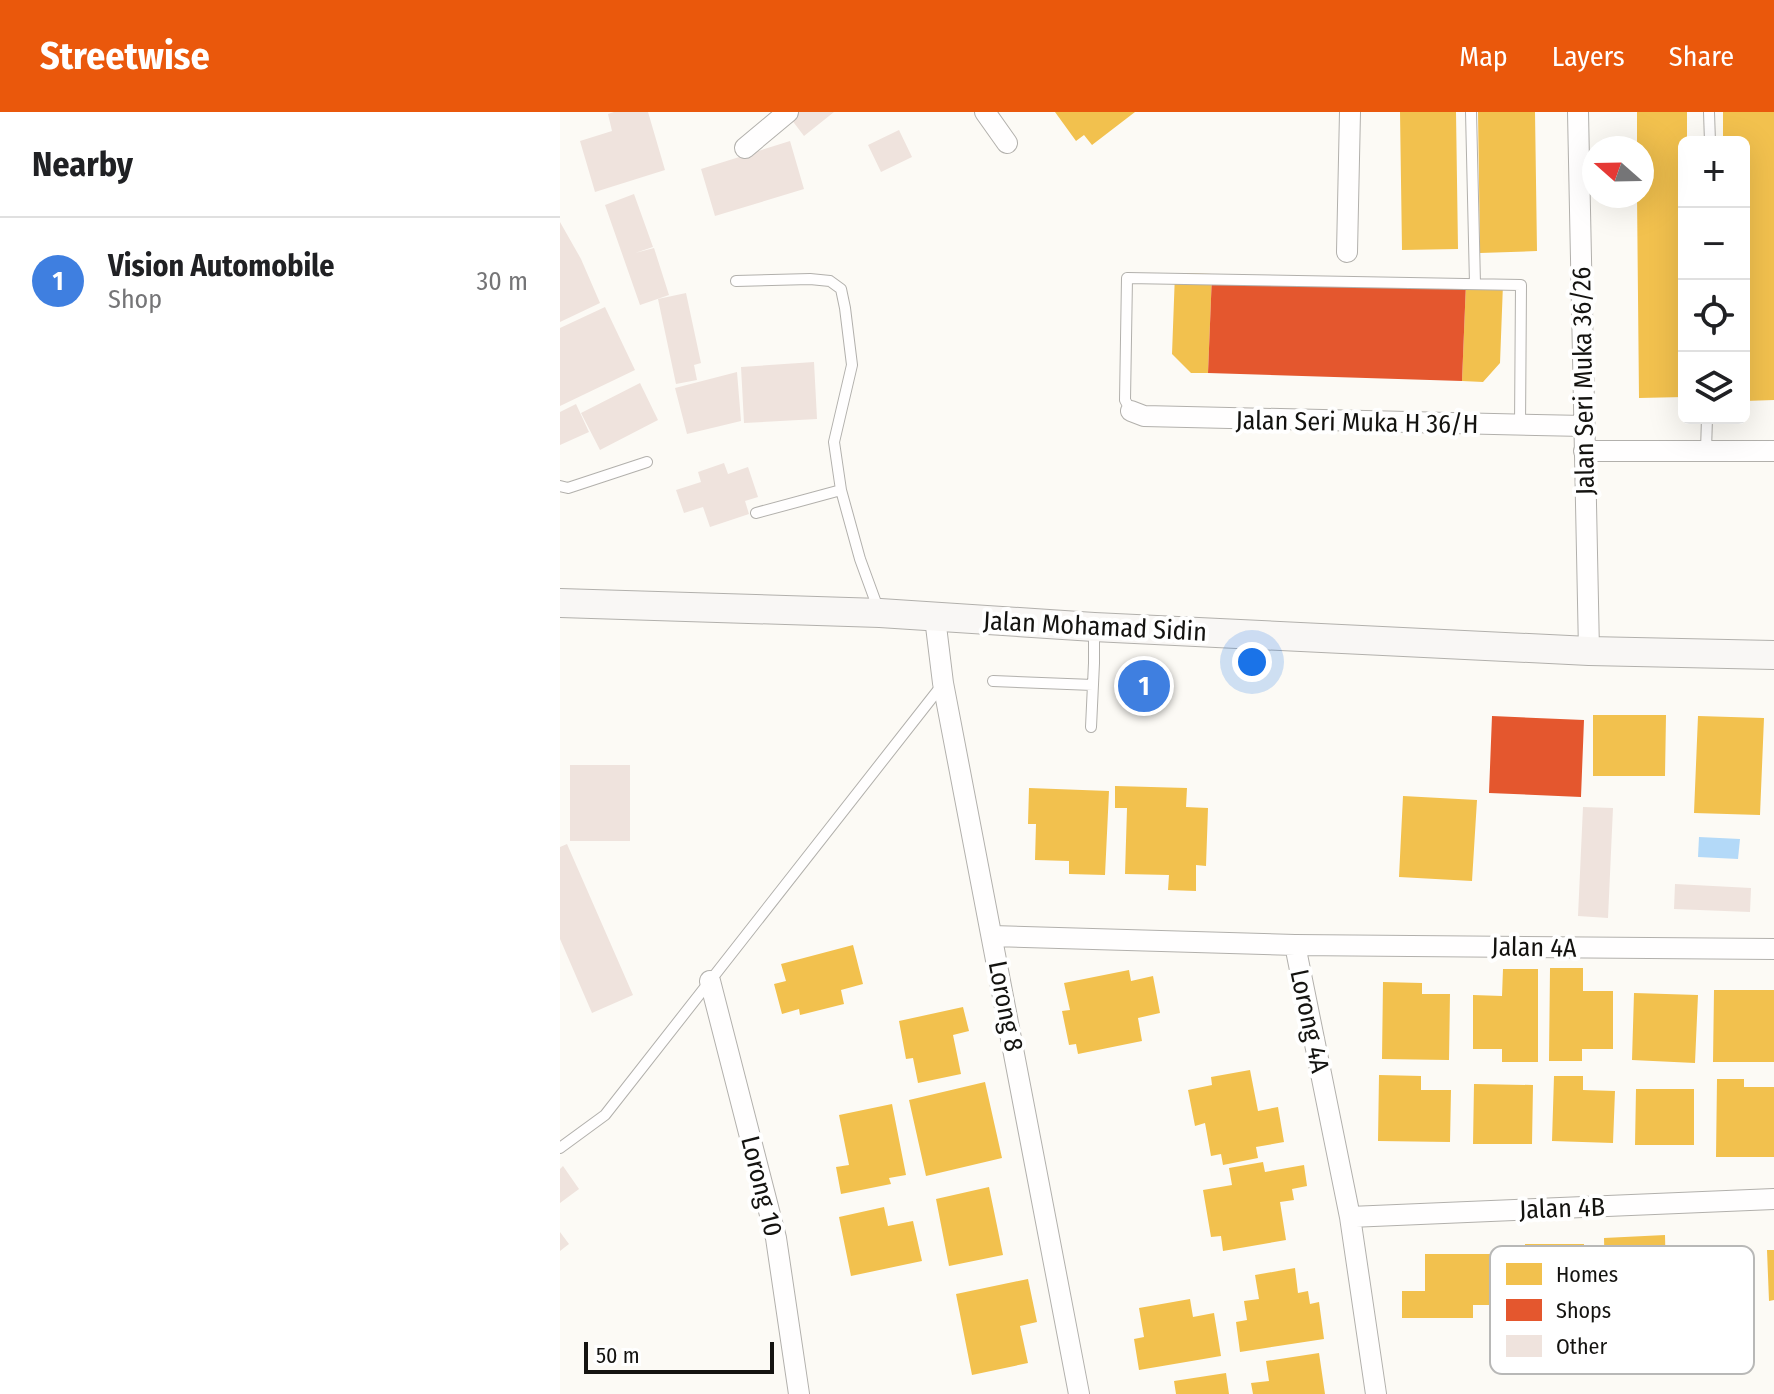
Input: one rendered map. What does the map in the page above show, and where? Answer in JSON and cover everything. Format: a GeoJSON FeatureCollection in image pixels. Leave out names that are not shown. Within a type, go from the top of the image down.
{"type":"FeatureCollection","features":[{"type":"Feature","properties":{"kind":"main road","name":"Jalan Mohamad Sidin"},"geometry":{"type":"LineString","coordinates":[[560,603],[880,613],[1094,627],[1589,651],[1774,655]]}},
{"type":"Feature","properties":{"kind":"street"},"geometry":{"type":"LineString","coordinates":[[745,148],[788,112]]}},
{"type":"Feature","properties":{"kind":"street"},"geometry":{"type":"LineString","coordinates":[[985,112],[1007,143]]}},
{"type":"Feature","properties":{"kind":"street"},"geometry":{"type":"LineString","coordinates":[[1347,252],[1350,112]]}},
{"type":"Feature","properties":{"kind":"street","name":"Jalan Seri Muka 36/26"},"geometry":{"type":"LineString","coordinates":[[1578,112],[1589,651]]}},
{"type":"Feature","properties":{"kind":"street","name":"Jalan Seri Muka H 36/H"},"geometry":{"type":"LineString","coordinates":[[1131,411],[1144,416],[1584,426]]}},
{"type":"Feature","properties":{"kind":"street"},"geometry":{"type":"LineString","coordinates":[[1584,451],[1774,451]]}},
{"type":"Feature","properties":{"kind":"street","name":"Lorong 8"},"geometry":{"type":"LineString","coordinates":[[935,618],[943,683],[1079,1394]]}},
{"type":"Feature","properties":{"kind":"street","name":"Lorong 4A"},"geometry":{"type":"LineString","coordinates":[[992,936],[1295,945],[1350,1217],[1376,1394]]}},
{"type":"Feature","properties":{"kind":"street","name":"Jalan 4A"},"geometry":{"type":"LineString","coordinates":[[1295,945],[1774,949]]}},
{"type":"Feature","properties":{"kind":"street","name":"Lorong 10"},"geometry":{"type":"LineString","coordinates":[[710,981],[776,1238],[799,1394]]}},
{"type":"Feature","properties":{"kind":"street","name":"Jalan 4B"},"geometry":{"type":"LineString","coordinates":[[1350,1217],[1774,1199]]}},
{"type":"Feature","properties":{"kind":"lane"},"geometry":{"type":"LineString","coordinates":[[1471,112],[1475,284]]}},
{"type":"Feature","properties":{"kind":"lane"},"geometry":{"type":"LineString","coordinates":[[1709,112],[1710,136]]}},
{"type":"Feature","properties":{"kind":"lane"},"geometry":{"type":"LineString","coordinates":[[1131,411],[1125,400],[1127,278],[1521,285],[1520,426]]}},
{"type":"Feature","properties":{"kind":"lane"},"geometry":{"type":"LineString","coordinates":[[736,281],[810,279],[830,281],[841,289],[852,365],[834,442],[841,490],[860,559],[880,613]]}},
{"type":"Feature","properties":{"kind":"lane"},"geometry":{"type":"LineString","coordinates":[[1706,450],[1707,424]]}},
{"type":"Feature","properties":{"kind":"lane"},"geometry":{"type":"LineString","coordinates":[[560,486],[568,488],[647,462]]}},
{"type":"Feature","properties":{"kind":"lane"},"geometry":{"type":"LineString","coordinates":[[756,513],[841,490]]}},
{"type":"Feature","properties":{"kind":"lane"},"geometry":{"type":"LineString","coordinates":[[1091,727],[1094,627]]}},
{"type":"Feature","properties":{"kind":"lane"},"geometry":{"type":"LineString","coordinates":[[993,681],[1093,685]]}},
{"type":"Feature","properties":{"kind":"lane"},"geometry":{"type":"LineString","coordinates":[[560,1148],[605,1115],[943,683]]}},
{"type":"Feature","properties":{"kind":"water"},"geometry":{"type":"Polygon","coordinates":[[[1699,837],[1740,839],[1738,859],[1698,857],[1699,837]]]}},
{"type":"Feature","properties":{"kind":"building: Homes"},"geometry":{"type":"Polygon","coordinates":[[[1055,112],[1135,112],[1092,145],[1084,135],[1076,141],[1055,112]]]}},
{"type":"Feature","properties":{"kind":"building: Homes"},"geometry":{"type":"Polygon","coordinates":[[[1400,112],[1456,112],[1458,249],[1402,250],[1400,112]]]}},
{"type":"Feature","properties":{"kind":"building: Homes"},"geometry":{"type":"Polygon","coordinates":[[[1478,112],[1535,112],[1537,251],[1480,253],[1478,112]]]}},
{"type":"Feature","properties":{"kind":"building: Homes"},"geometry":{"type":"Polygon","coordinates":[[[1637,112],[1687,112],[1687,136],[1678,136],[1678,397],[1639,398],[1637,208],[1654,208],[1654,136],[1637,136],[1637,112]]]}},
{"type":"Feature","properties":{"kind":"building: Homes"},"geometry":{"type":"Polygon","coordinates":[[[1723,112],[1774,112],[1774,400],[1750,401],[1750,136],[1723,136],[1723,112]]]}},
{"type":"Feature","properties":{"kind":"building: Homes"},"geometry":{"type":"Polygon","coordinates":[[[1175,273],[1212,274],[1208,373],[1191,373],[1172,354],[1175,273]]]}},
{"type":"Feature","properties":{"kind":"building: Homes"},"geometry":{"type":"Polygon","coordinates":[[[1466,283],[1503,284],[1500,363],[1483,382],[1462,381],[1466,283]]]}},
{"type":"Feature","properties":{"kind":"building: Homes"},"geometry":{"type":"Polygon","coordinates":[[[1593,715],[1666,715],[1665,776],[1593,776],[1593,715]]]}},
{"type":"Feature","properties":{"kind":"building: Homes"},"geometry":{"type":"Polygon","coordinates":[[[1698,716],[1764,718],[1760,815],[1694,813],[1698,716]]]}},
{"type":"Feature","properties":{"kind":"building: Homes"},"geometry":{"type":"Polygon","coordinates":[[[1115,786],[1187,788],[1186,807],[1208,808],[1206,866],[1196,865],[1196,891],[1168,890],[1169,875],[1125,874],[1127,808],[1115,808],[1115,786]]]}},
{"type":"Feature","properties":{"kind":"building: Homes"},"geometry":{"type":"Polygon","coordinates":[[[1029,788],[1109,791],[1105,875],[1069,874],[1069,861],[1035,860],[1036,824],[1028,824],[1029,788]]]}},
{"type":"Feature","properties":{"kind":"building: Homes"},"geometry":{"type":"Polygon","coordinates":[[[1403,796],[1477,800],[1472,881],[1399,877],[1403,796]]]}},
{"type":"Feature","properties":{"kind":"building: Homes"},"geometry":{"type":"Polygon","coordinates":[[[853,945],[863,984],[841,990],[844,1004],[800,1015],[799,1009],[782,1014],[774,984],[786,981],[781,964],[853,945]]]}},
{"type":"Feature","properties":{"kind":"building: Homes"},"geometry":{"type":"Polygon","coordinates":[[[1550,968],[1583,968],[1583,991],[1613,991],[1613,1049],[1582,1049],[1582,1061],[1549,1061],[1550,968]]]}},
{"type":"Feature","properties":{"kind":"building: Homes"},"geometry":{"type":"Polygon","coordinates":[[[1503,969],[1538,969],[1538,1062],[1502,1062],[1502,1049],[1473,1049],[1473,995],[1502,996],[1503,969]]]}},
{"type":"Feature","properties":{"kind":"building: Homes"},"geometry":{"type":"Polygon","coordinates":[[[1129,970],[1131,981],[1153,976],[1160,1013],[1138,1018],[1142,1041],[1078,1054],[1076,1044],[1069,1045],[1062,1011],[1070,1010],[1064,983],[1129,970]]]}},
{"type":"Feature","properties":{"kind":"building: Homes"},"geometry":{"type":"Polygon","coordinates":[[[1383,982],[1422,983],[1422,994],[1450,994],[1449,1060],[1382,1059],[1383,982]]]}},
{"type":"Feature","properties":{"kind":"building: Homes"},"geometry":{"type":"Polygon","coordinates":[[[1714,990],[1774,990],[1774,1062],[1713,1062],[1714,990]]]}},
{"type":"Feature","properties":{"kind":"building: Homes"},"geometry":{"type":"Polygon","coordinates":[[[1634,993],[1698,995],[1695,1063],[1632,1060],[1634,993]]]}},
{"type":"Feature","properties":{"kind":"building: Homes"},"geometry":{"type":"Polygon","coordinates":[[[963,1007],[969,1031],[953,1035],[961,1074],[918,1083],[913,1058],[906,1059],[899,1021],[963,1007]]]}},
{"type":"Feature","properties":{"kind":"building: Homes"},"geometry":{"type":"Polygon","coordinates":[[[1250,1070],[1258,1111],[1278,1107],[1284,1142],[1256,1147],[1258,1158],[1223,1165],[1221,1154],[1211,1156],[1205,1123],[1195,1126],[1188,1090],[1212,1085],[1211,1077],[1250,1070]]]}},
{"type":"Feature","properties":{"kind":"building: Homes"},"geometry":{"type":"Polygon","coordinates":[[[1379,1075],[1421,1076],[1421,1090],[1451,1090],[1450,1142],[1378,1141],[1379,1075]]]}},
{"type":"Feature","properties":{"kind":"building: Homes"},"geometry":{"type":"Polygon","coordinates":[[[1554,1076],[1583,1076],[1583,1090],[1615,1091],[1613,1143],[1552,1141],[1554,1076]]]}},
{"type":"Feature","properties":{"kind":"building: Homes"},"geometry":{"type":"Polygon","coordinates":[[[1717,1079],[1744,1079],[1744,1087],[1774,1087],[1774,1157],[1716,1157],[1717,1079]]]}},
{"type":"Feature","properties":{"kind":"building: Homes"},"geometry":{"type":"Polygon","coordinates":[[[985,1082],[1002,1158],[926,1176],[909,1100],[985,1082]]]}},
{"type":"Feature","properties":{"kind":"building: Homes"},"geometry":{"type":"Polygon","coordinates":[[[1474,1084],[1533,1085],[1532,1144],[1473,1144],[1474,1084]]]}},
{"type":"Feature","properties":{"kind":"building: Homes"},"geometry":{"type":"Polygon","coordinates":[[[1636,1089],[1694,1089],[1694,1145],[1635,1145],[1636,1089]]]}},
{"type":"Feature","properties":{"kind":"building: Homes"},"geometry":{"type":"Polygon","coordinates":[[[892,1104],[906,1175],[889,1178],[891,1184],[841,1194],[836,1167],[849,1165],[839,1115],[892,1104]]]}},
{"type":"Feature","properties":{"kind":"building: Homes"},"geometry":{"type":"Polygon","coordinates":[[[1263,1162],[1265,1172],[1304,1165],[1307,1186],[1292,1189],[1294,1200],[1280,1202],[1286,1240],[1223,1251],[1221,1236],[1211,1237],[1203,1190],[1232,1185],[1229,1168],[1263,1162]]]}},
{"type":"Feature","properties":{"kind":"building: Homes"},"geometry":{"type":"Polygon","coordinates":[[[989,1187],[1003,1255],[949,1266],[936,1199],[989,1187]]]}},
{"type":"Feature","properties":{"kind":"building: Homes"},"geometry":{"type":"Polygon","coordinates":[[[884,1207],[888,1226],[913,1221],[922,1261],[851,1276],[839,1217],[884,1207]]]}},
{"type":"Feature","properties":{"kind":"building: Homes"},"geometry":{"type":"Polygon","coordinates":[[[1665,1235],[1665,1246],[1604,1246],[1604,1238],[1665,1235]]]}},
{"type":"Feature","properties":{"kind":"building: Homes"},"geometry":{"type":"Polygon","coordinates":[[[1525,1244],[1584,1244],[1584,1246],[1525,1244]]]}},
{"type":"Feature","properties":{"kind":"building: Homes"},"geometry":{"type":"Polygon","coordinates":[[[1767,1250],[1774,1250],[1774,1300],[1769,1301],[1767,1250]]]}},
{"type":"Feature","properties":{"kind":"building: Homes"},"geometry":{"type":"Polygon","coordinates":[[[1425,1254],[1490,1254],[1490,1305],[1473,1305],[1473,1318],[1402,1318],[1402,1291],[1425,1291],[1425,1254]]]}},
{"type":"Feature","properties":{"kind":"building: Homes"},"geometry":{"type":"Polygon","coordinates":[[[1295,1268],[1298,1293],[1308,1291],[1310,1304],[1319,1302],[1324,1339],[1240,1352],[1236,1322],[1247,1320],[1244,1301],[1259,1299],[1255,1275],[1295,1268]]]}},
{"type":"Feature","properties":{"kind":"building: Homes"},"geometry":{"type":"Polygon","coordinates":[[[1028,1279],[1037,1322],[1020,1326],[1028,1363],[972,1375],[956,1294],[1028,1279]]]}},
{"type":"Feature","properties":{"kind":"building: Homes"},"geometry":{"type":"Polygon","coordinates":[[[1190,1299],[1193,1317],[1214,1313],[1221,1356],[1139,1370],[1134,1339],[1144,1337],[1139,1308],[1190,1299]]]}},
{"type":"Feature","properties":{"kind":"building: Homes"},"geometry":{"type":"Polygon","coordinates":[[[1319,1353],[1325,1394],[1253,1394],[1251,1383],[1269,1381],[1266,1361],[1319,1353]]]}},
{"type":"Feature","properties":{"kind":"building: Homes"},"geometry":{"type":"Polygon","coordinates":[[[1226,1373],[1229,1394],[1176,1394],[1174,1381],[1226,1373]]]}},
{"type":"Feature","properties":{"kind":"building: Shops"},"geometry":{"type":"Polygon","coordinates":[[[1212,274],[1466,283],[1462,381],[1208,373],[1212,274]]]}},
{"type":"Feature","properties":{"kind":"building: Shops"},"geometry":{"type":"Polygon","coordinates":[[[1492,716],[1584,720],[1581,797],[1489,793],[1492,716]]]}},
{"type":"Feature","properties":{"kind":"building: Other"},"geometry":{"type":"Polygon","coordinates":[[[648,112],[665,170],[595,192],[580,141],[612,131],[608,114],[648,112]]]}},
{"type":"Feature","properties":{"kind":"building: Other"},"geometry":{"type":"Polygon","coordinates":[[[791,112],[834,112],[804,136],[788,115],[791,112]]]}},
{"type":"Feature","properties":{"kind":"building: Other"},"geometry":{"type":"Polygon","coordinates":[[[899,130],[912,157],[881,172],[868,145],[899,130]]]}},
{"type":"Feature","properties":{"kind":"building: Other"},"geometry":{"type":"Polygon","coordinates":[[[790,141],[804,189],[715,216],[701,169],[790,141]]]}},
{"type":"Feature","properties":{"kind":"building: Other"},"geometry":{"type":"Polygon","coordinates":[[[634,194],[653,247],[635,253],[654,248],[669,295],[640,305],[605,205],[634,194]]]}},
{"type":"Feature","properties":{"kind":"building: Other"},"geometry":{"type":"Polygon","coordinates":[[[560,222],[581,259],[600,303],[560,322],[560,222]]]}},
{"type":"Feature","properties":{"kind":"building: Other"},"geometry":{"type":"Polygon","coordinates":[[[686,293],[701,363],[694,365],[697,380],[676,384],[658,299],[686,293]]]}},
{"type":"Feature","properties":{"kind":"building: Other"},"geometry":{"type":"Polygon","coordinates":[[[605,307],[635,370],[560,406],[560,328],[605,307]]]}},
{"type":"Feature","properties":{"kind":"building: Other"},"geometry":{"type":"Polygon","coordinates":[[[814,362],[817,419],[744,423],[741,367],[814,362]]]}},
{"type":"Feature","properties":{"kind":"building: Other"},"geometry":{"type":"Polygon","coordinates":[[[737,372],[741,421],[687,434],[675,388],[737,372]]]}},
{"type":"Feature","properties":{"kind":"building: Other"},"geometry":{"type":"Polygon","coordinates":[[[640,383],[658,420],[600,450],[581,413],[640,383]]]}},
{"type":"Feature","properties":{"kind":"building: Other"},"geometry":{"type":"Polygon","coordinates":[[[576,404],[589,432],[560,445],[560,412],[576,404]]]}},
{"type":"Feature","properties":{"kind":"building: Other"},"geometry":{"type":"Polygon","coordinates":[[[724,463],[728,474],[748,467],[758,497],[745,501],[749,514],[710,527],[703,507],[684,513],[676,490],[701,482],[698,472],[724,463]]]}},
{"type":"Feature","properties":{"kind":"building: Other"},"geometry":{"type":"Polygon","coordinates":[[[570,765],[630,765],[630,841],[570,841],[570,765]]]}},
{"type":"Feature","properties":{"kind":"building: Other"},"geometry":{"type":"Polygon","coordinates":[[[1583,807],[1613,808],[1608,918],[1578,916],[1583,807]]]}},
{"type":"Feature","properties":{"kind":"building: Other"},"geometry":{"type":"Polygon","coordinates":[[[567,844],[633,995],[592,1013],[560,939],[560,847],[567,844]]]}},
{"type":"Feature","properties":{"kind":"building: Other"},"geometry":{"type":"Polygon","coordinates":[[[1675,884],[1751,888],[1750,912],[1674,909],[1675,884]]]}},
{"type":"Feature","properties":{"kind":"building: Other"},"geometry":{"type":"Polygon","coordinates":[[[563,1166],[579,1189],[560,1203],[560,1169],[563,1166]]]}},
{"type":"Feature","properties":{"kind":"building: Other"},"geometry":{"type":"Polygon","coordinates":[[[560,1232],[569,1244],[560,1251],[560,1232]]]}},
{"type":"Feature","properties":{"kind":"place","name":"Vision Automobile"},"geometry":{"type":"Point","coordinates":[1144,686]}}]}
